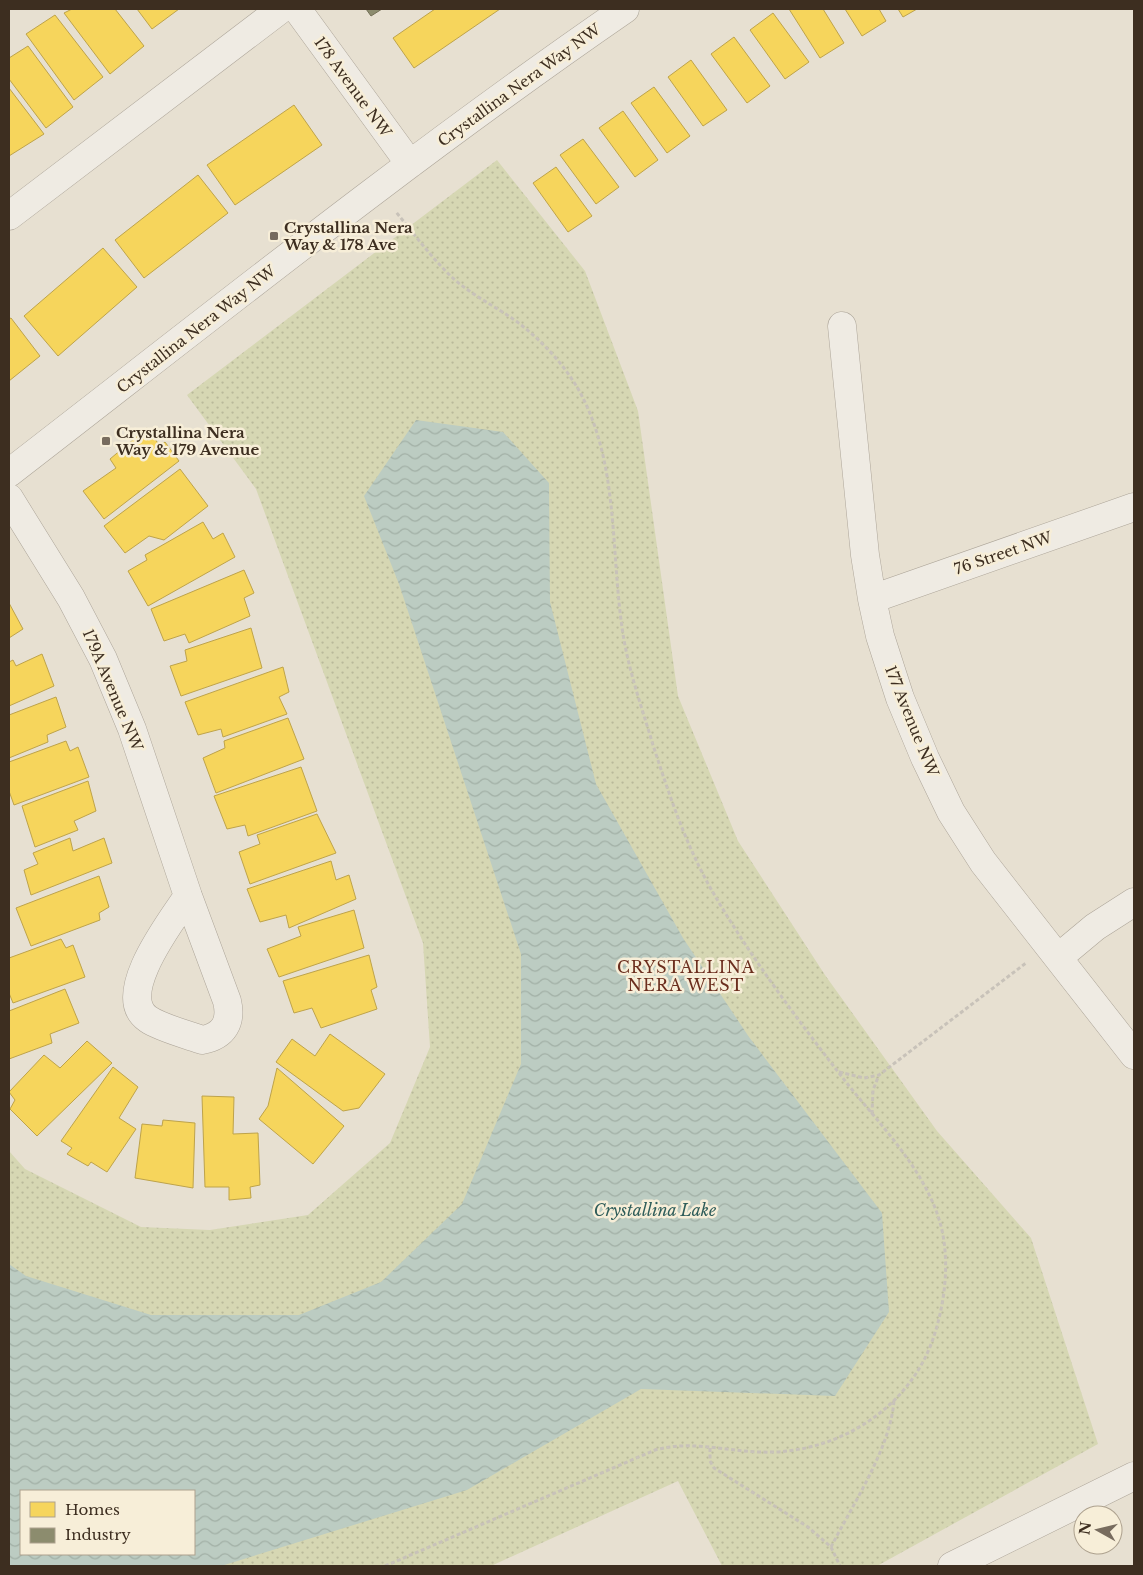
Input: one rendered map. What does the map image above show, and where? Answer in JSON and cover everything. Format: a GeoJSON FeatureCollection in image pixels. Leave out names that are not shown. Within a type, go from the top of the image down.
{"type":"FeatureCollection","features":[{"type":"Feature","properties":{"kind":"street"},"geometry":{"type":"LineString","coordinates":[[9,216],[281,9]]}},
{"type":"Feature","properties":{"kind":"street","name":"178 Avenue NW"},"geometry":{"type":"LineString","coordinates":[[297,9],[410,164]]}},
{"type":"Feature","properties":{"kind":"street","name":"Crystallina Nera Way NW"},"geometry":{"type":"LineString","coordinates":[[9,473],[410,164],[537,70],[625,9]]}},
{"type":"Feature","properties":{"kind":"street","name":"177 Avenue NW"},"geometry":{"type":"LineString","coordinates":[[842,326],[872,599],[880,636],[900,698],[925,758],[951,812],[983,862],[1134,1054]]}},
{"type":"Feature","properties":{"kind":"street","name":"179A Avenue NW"},"geometry":{"type":"LineString","coordinates":[[9,498],[71,598],[103,659],[132,729],[188,896],[228,1001],[230,1015],[221,1033],[212,1039],[202,1040],[147,1018],[140,1007],[137,992],[138,981],[146,962],[188,896]]}},
{"type":"Feature","properties":{"kind":"street","name":"76 Street NW"},"geometry":{"type":"LineString","coordinates":[[872,599],[1134,507]]}},
{"type":"Feature","properties":{"kind":"street"},"geometry":{"type":"LineString","coordinates":[[1059,958],[1095,927],[1134,902]]}},
{"type":"Feature","properties":{"kind":"street"},"geometry":{"type":"LineString","coordinates":[[952,1566],[1134,1476]]}},
{"type":"Feature","properties":{"kind":"path"},"geometry":{"type":"LineString","coordinates":[[385,1566],[655,1450],[686,1444],[710,1448],[781,1453],[822,1446],[874,1418],[894,1400],[922,1363],[933,1341],[943,1301],[946,1264],[941,1228],[920,1177],[838,1072],[738,933],[710,887],[685,840],[631,675],[622,631],[605,463],[598,434],[587,406],[576,385],[545,345],[519,323],[456,280],[436,261],[396,212]]}},
{"type":"Feature","properties":{"kind":"path"},"geometry":{"type":"LineString","coordinates":[[838,1072],[864,1078],[879,1075],[1032,959]]}},
{"type":"Feature","properties":{"kind":"path"},"geometry":{"type":"LineString","coordinates":[[872,1115],[873,1090],[879,1075]]}},
{"type":"Feature","properties":{"kind":"path"},"geometry":{"type":"LineString","coordinates":[[831,1547],[880,1452],[893,1418],[894,1400]]}},
{"type":"Feature","properties":{"kind":"path"},"geometry":{"type":"LineString","coordinates":[[710,1448],[710,1461],[714,1468],[808,1527],[831,1547],[840,1566]]}},
{"type":"Feature","properties":{"kind":"green space"},"geometry":{"type":"Polygon","coordinates":[[[497,160],[585,271],[638,411],[678,696],[738,841],[825,975],[937,1131],[1031,1238],[1098,1444],[877,1566],[722,1566],[678,1481],[491,1566],[9,1566],[9,1151],[25,1169],[141,1227],[210,1230],[308,1215],[390,1143],[430,1047],[423,943],[256,489],[187,395],[497,160]]]}},
{"type":"Feature","properties":{"kind":"water","name":"Crystallina Lake"},"geometry":{"type":"Polygon","coordinates":[[[416,420],[503,432],[549,483],[550,602],[596,784],[683,938],[749,1037],[882,1213],[889,1312],[835,1396],[641,1389],[467,1490],[221,1566],[9,1566],[9,1264],[26,1276],[151,1315],[299,1315],[381,1282],[462,1204],[521,1064],[521,954],[399,584],[364,496],[416,420]]]}},
{"type":"Feature","properties":{"kind":"building: Homes"},"geometry":{"type":"Polygon","coordinates":[[[72,9],[115,9],[144,46],[110,74],[64,13],[72,9]]]}},
{"type":"Feature","properties":{"kind":"building: Homes"},"geometry":{"type":"Polygon","coordinates":[[[137,9],[179,9],[152,29],[137,9]]]}},
{"type":"Feature","properties":{"kind":"building: Homes"},"geometry":{"type":"Polygon","coordinates":[[[435,9],[500,9],[414,68],[393,38],[435,9]]]}},
{"type":"Feature","properties":{"kind":"building: Homes"},"geometry":{"type":"Polygon","coordinates":[[[789,9],[823,9],[844,43],[820,58],[789,9]]]}},
{"type":"Feature","properties":{"kind":"building: Homes"},"geometry":{"type":"Polygon","coordinates":[[[845,9],[879,9],[886,21],[862,36],[845,9]]]}},
{"type":"Feature","properties":{"kind":"building: Homes"},"geometry":{"type":"Polygon","coordinates":[[[898,9],[917,9],[903,17],[898,9]]]}},
{"type":"Feature","properties":{"kind":"building: Homes"},"geometry":{"type":"Polygon","coordinates":[[[773,13],[809,62],[785,79],[750,30],[773,13]]]}},
{"type":"Feature","properties":{"kind":"building: Homes"},"geometry":{"type":"Polygon","coordinates":[[[55,15],[103,77],[74,100],[26,34],[55,15]]]}},
{"type":"Feature","properties":{"kind":"building: Homes"},"geometry":{"type":"Polygon","coordinates":[[[734,37],[770,86],[747,103],[711,54],[734,37]]]}},
{"type":"Feature","properties":{"kind":"building: Homes"},"geometry":{"type":"Polygon","coordinates":[[[28,46],[73,107],[46,128],[9,79],[9,58],[28,46]]]}},
{"type":"Feature","properties":{"kind":"building: Homes"},"geometry":{"type":"Polygon","coordinates":[[[691,60],[727,110],[703,126],[668,77],[691,60]]]}},
{"type":"Feature","properties":{"kind":"building: Homes"},"geometry":{"type":"Polygon","coordinates":[[[654,87],[690,136],[667,153],[631,103],[654,87]]]}},
{"type":"Feature","properties":{"kind":"building: Homes"},"geometry":{"type":"Polygon","coordinates":[[[9,88],[44,134],[9,156],[9,88]]]}},
{"type":"Feature","properties":{"kind":"building: Homes"},"geometry":{"type":"Polygon","coordinates":[[[294,105],[322,145],[235,205],[207,165],[294,105]]]}},
{"type":"Feature","properties":{"kind":"building: Homes"},"geometry":{"type":"Polygon","coordinates":[[[623,111],[658,160],[635,177],[599,128],[623,111]]]}},
{"type":"Feature","properties":{"kind":"building: Homes"},"geometry":{"type":"Polygon","coordinates":[[[583,139],[619,187],[596,204],[560,155],[583,139]]]}},
{"type":"Feature","properties":{"kind":"building: Homes"},"geometry":{"type":"Polygon","coordinates":[[[556,167],[592,216],[568,232],[533,183],[556,167]]]}},
{"type":"Feature","properties":{"kind":"building: Homes"},"geometry":{"type":"Polygon","coordinates":[[[198,175],[228,213],[144,278],[115,240],[198,175]]]}},
{"type":"Feature","properties":{"kind":"building: Homes"},"geometry":{"type":"Polygon","coordinates":[[[103,248],[137,287],[58,356],[24,316],[103,248]]]}},
{"type":"Feature","properties":{"kind":"building: Homes"},"geometry":{"type":"Polygon","coordinates":[[[11,318],[40,356],[9,381],[9,319],[11,318]]]}},
{"type":"Feature","properties":{"kind":"building: Homes"},"geometry":{"type":"Polygon","coordinates":[[[147,428],[160,446],[165,442],[179,461],[104,519],[83,491],[116,468],[110,459],[147,428]]]}},
{"type":"Feature","properties":{"kind":"building: Homes"},"geometry":{"type":"Polygon","coordinates":[[[180,469],[208,506],[164,540],[149,536],[125,553],[104,526],[180,469]]]}},
{"type":"Feature","properties":{"kind":"building: Homes"},"geometry":{"type":"Polygon","coordinates":[[[203,522],[213,539],[223,533],[235,557],[148,606],[128,571],[147,560],[145,555],[203,522]]]}},
{"type":"Feature","properties":{"kind":"building: Homes"},"geometry":{"type":"Polygon","coordinates":[[[244,570],[254,593],[244,598],[250,616],[189,643],[185,634],[164,641],[151,609],[244,570]]]}},
{"type":"Feature","properties":{"kind":"building: Homes"},"geometry":{"type":"Polygon","coordinates":[[[9,603],[23,629],[9,638],[9,603]]]}},
{"type":"Feature","properties":{"kind":"building: Homes"},"geometry":{"type":"Polygon","coordinates":[[[251,628],[262,668],[181,696],[170,666],[187,661],[185,650],[251,628]]]}},
{"type":"Feature","properties":{"kind":"building: Homes"},"geometry":{"type":"Polygon","coordinates":[[[42,654],[54,686],[9,706],[9,662],[13,660],[16,666],[42,654]]]}},
{"type":"Feature","properties":{"kind":"building: Homes"},"geometry":{"type":"Polygon","coordinates":[[[283,667],[289,692],[279,697],[287,714],[223,737],[221,729],[198,735],[185,702],[283,667]]]}},
{"type":"Feature","properties":{"kind":"building: Homes"},"geometry":{"type":"Polygon","coordinates":[[[56,697],[66,727],[47,735],[48,742],[9,758],[9,715],[56,697]]]}},
{"type":"Feature","properties":{"kind":"building: Homes"},"geometry":{"type":"Polygon","coordinates":[[[288,718],[304,759],[216,793],[203,758],[225,748],[224,741],[288,718]]]}},
{"type":"Feature","properties":{"kind":"building: Homes"},"geometry":{"type":"Polygon","coordinates":[[[66,741],[70,751],[78,747],[89,777],[14,805],[9,791],[9,762],[66,741]]]}},
{"type":"Feature","properties":{"kind":"building: Homes"},"geometry":{"type":"Polygon","coordinates":[[[301,767],[317,811],[248,836],[245,825],[227,829],[214,796],[301,767]]]}},
{"type":"Feature","properties":{"kind":"building: Homes"},"geometry":{"type":"Polygon","coordinates":[[[88,781],[96,811],[74,821],[78,830],[35,847],[22,806],[88,781]]]}},
{"type":"Feature","properties":{"kind":"building: Homes"},"geometry":{"type":"Polygon","coordinates":[[[317,814],[336,853],[250,884],[239,852],[260,844],[257,835],[317,814]]]}},
{"type":"Feature","properties":{"kind":"building: Homes"},"geometry":{"type":"Polygon","coordinates":[[[70,838],[73,851],[104,838],[112,863],[31,895],[24,870],[38,864],[33,853],[70,838]]]}},
{"type":"Feature","properties":{"kind":"building: Homes"},"geometry":{"type":"Polygon","coordinates":[[[331,861],[336,880],[349,875],[356,899],[289,928],[286,915],[260,922],[247,889],[331,861]]]}},
{"type":"Feature","properties":{"kind":"building: Homes"},"geometry":{"type":"Polygon","coordinates":[[[99,876],[109,907],[99,913],[100,920],[31,946],[16,908],[99,876]]]}},
{"type":"Feature","properties":{"kind":"building: Homes"},"geometry":{"type":"Polygon","coordinates":[[[354,910],[364,948],[279,977],[267,949],[301,936],[298,927],[354,910]]]}},
{"type":"Feature","properties":{"kind":"building: Homes"},"geometry":{"type":"Polygon","coordinates":[[[61,939],[66,948],[73,945],[85,977],[13,1003],[9,993],[9,958],[61,939]]]}},
{"type":"Feature","properties":{"kind":"building: Homes"},"geometry":{"type":"Polygon","coordinates":[[[369,955],[377,987],[371,990],[377,1009],[321,1028],[312,1008],[294,1013],[283,981],[369,955]]]}},
{"type":"Feature","properties":{"kind":"building: Homes"},"geometry":{"type":"Polygon","coordinates":[[[65,989],[79,1023],[50,1034],[52,1043],[9,1059],[9,1011],[65,989]]]}},
{"type":"Feature","properties":{"kind":"building: Homes"},"geometry":{"type":"Polygon","coordinates":[[[330,1034],[385,1074],[359,1108],[343,1111],[276,1062],[292,1039],[315,1056],[330,1034]]]}},
{"type":"Feature","properties":{"kind":"building: Homes"},"geometry":{"type":"Polygon","coordinates":[[[87,1041],[112,1063],[37,1136],[10,1109],[15,1100],[9,1092],[44,1055],[60,1068],[87,1041]]]}},
{"type":"Feature","properties":{"kind":"building: Homes"},"geometry":{"type":"Polygon","coordinates":[[[113,1067],[138,1087],[119,1118],[136,1129],[107,1172],[91,1162],[88,1166],[67,1154],[72,1148],[61,1141],[113,1067]]]}},
{"type":"Feature","properties":{"kind":"building: Homes"},"geometry":{"type":"Polygon","coordinates":[[[277,1068],[344,1126],[313,1164],[259,1119],[268,1106],[277,1068]]]}},
{"type":"Feature","properties":{"kind":"building: Homes"},"geometry":{"type":"Polygon","coordinates":[[[202,1096],[234,1097],[233,1134],[258,1133],[260,1185],[250,1187],[251,1198],[229,1200],[229,1187],[205,1187],[202,1096]]]}},
{"type":"Feature","properties":{"kind":"building: Homes"},"geometry":{"type":"Polygon","coordinates":[[[163,1120],[195,1123],[193,1188],[135,1178],[142,1124],[162,1126],[163,1120]]]}},
{"type":"Feature","properties":{"kind":"building: Industry"},"geometry":{"type":"Polygon","coordinates":[[[366,9],[382,9],[371,16],[366,9]]]}},
{"type":"Feature","properties":{"kind":"place","name":"Crystallina Nera Way & 178 Ave"},"geometry":{"type":"Point","coordinates":[274,236]}},
{"type":"Feature","properties":{"kind":"place","name":"Crystallina Nera Way & 179 Avenue"},"geometry":{"type":"Point","coordinates":[106,441]}},
{"type":"Feature","properties":{"kind":"district","name":"CRYSTALLINA NERA WEST"},"geometry":{"type":"Point","coordinates":[686,976]}}]}
